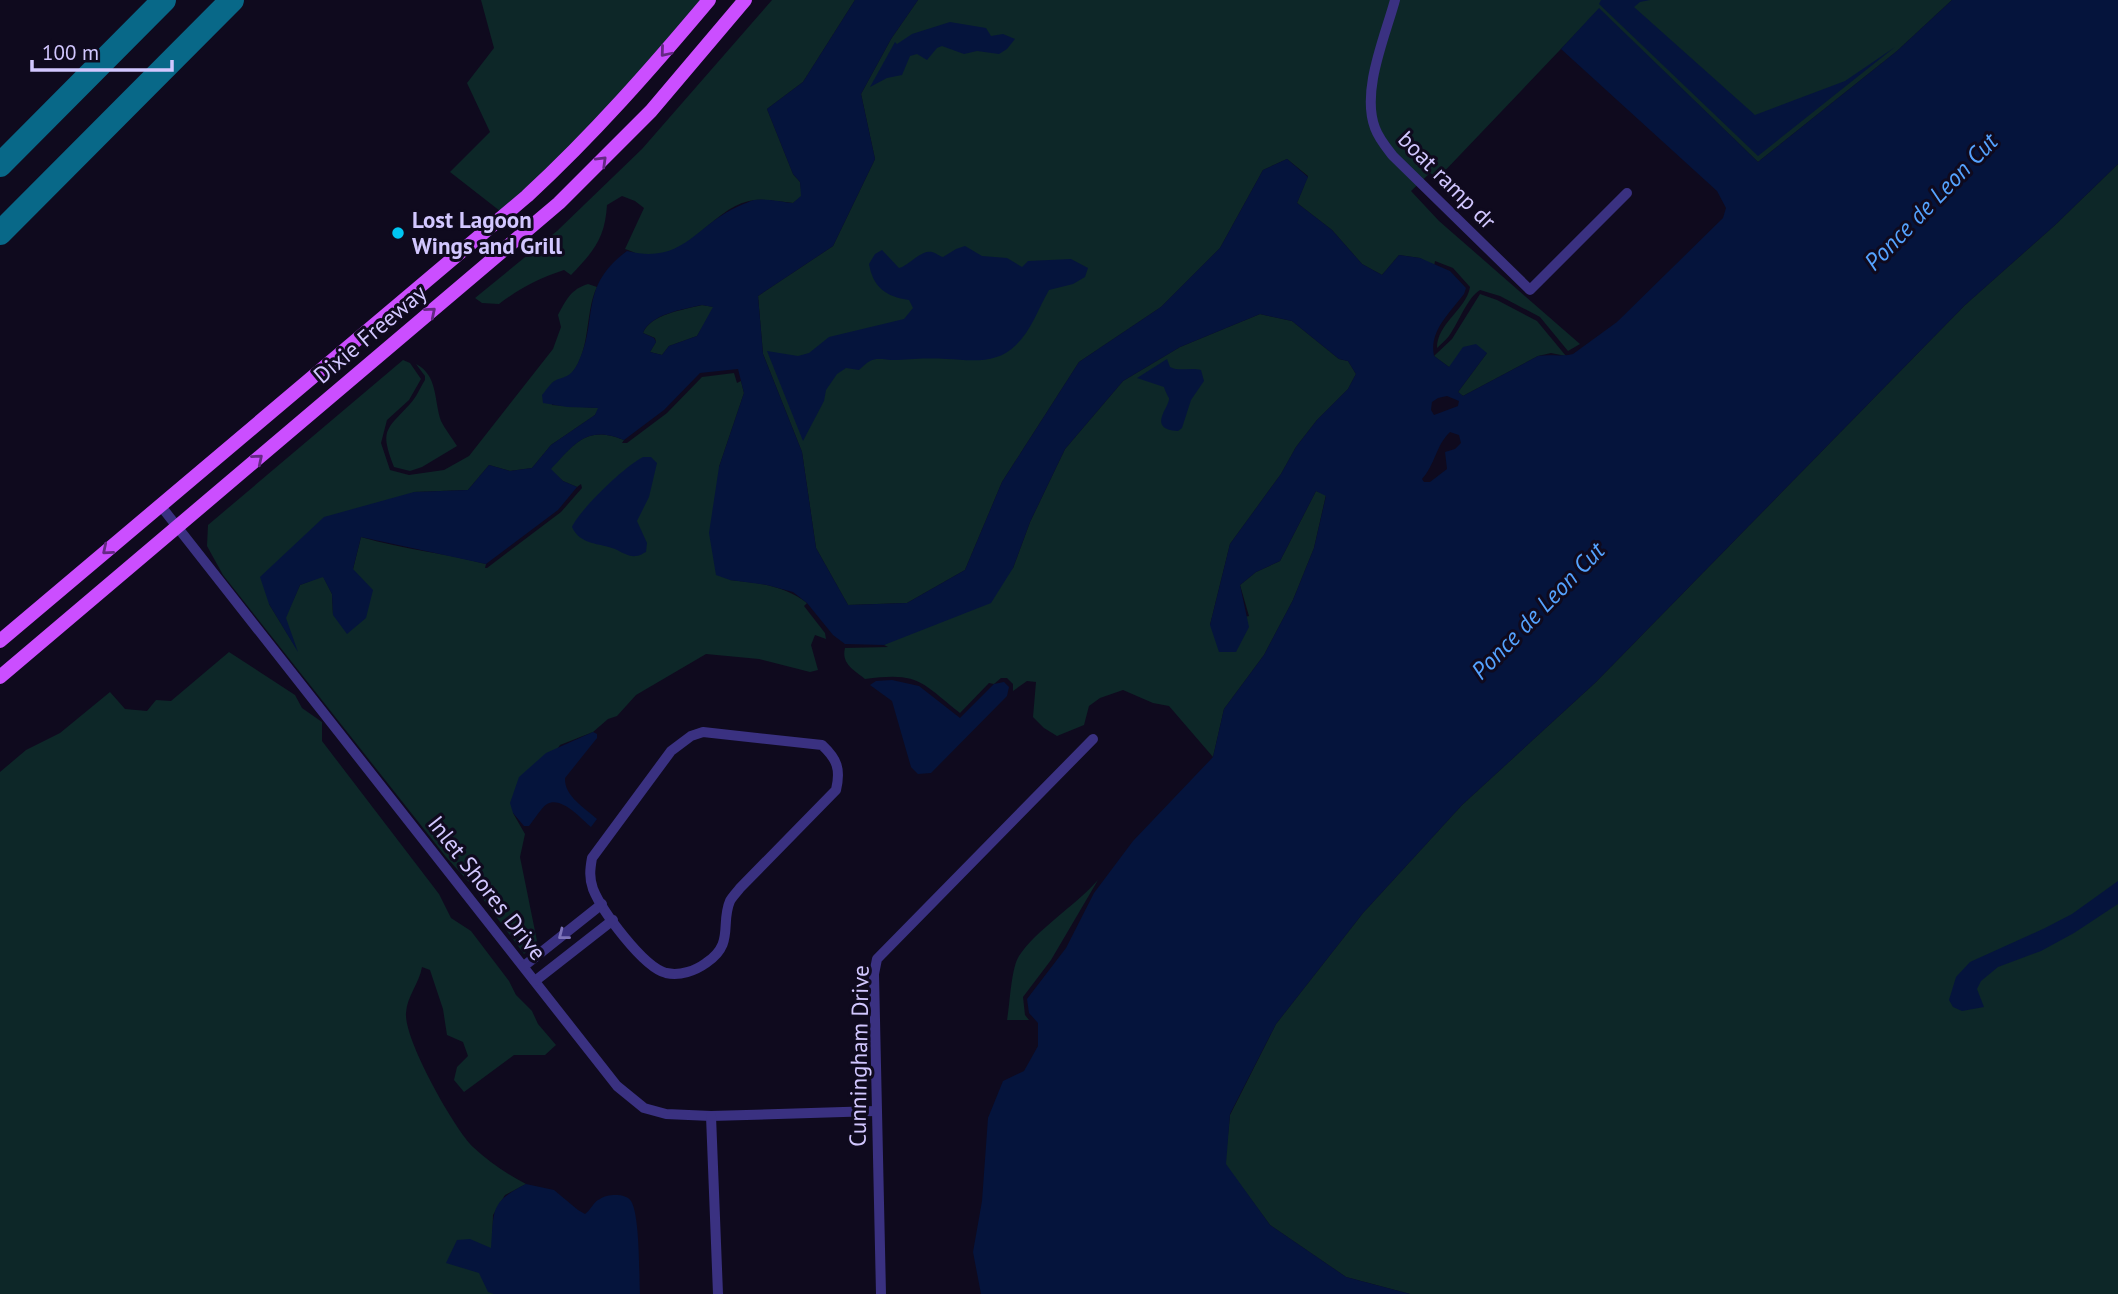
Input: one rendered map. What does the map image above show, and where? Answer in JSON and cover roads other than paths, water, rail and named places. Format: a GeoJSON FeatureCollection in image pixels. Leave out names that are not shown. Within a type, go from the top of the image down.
{"type":"FeatureCollection","features":[{"type":"Feature","properties":{"kind":"main road","name":"Dixie Freeway"},"geometry":{"type":"LineString","coordinates":[[0,640],[559,166],[628,95],[709,0]]}},
{"type":"Feature","properties":{"kind":"main road","name":"Dixie Freeway"},"geometry":{"type":"LineString","coordinates":[[0,677],[559,203],[651,111],[746,0]]}},
{"type":"Feature","properties":{"kind":"street","name":"boat ramp dr"},"geometry":{"type":"LineString","coordinates":[[1395,0],[1372,85],[1370,103],[1376,130],[1393,156],[1531,290],[1627,192]]}},
{"type":"Feature","properties":{"kind":"street","name":"Inlet Shores Drive"},"geometry":{"type":"LineString","coordinates":[[160,506],[617,1086],[644,1108],[666,1114],[711,1116],[876,1111]]}},
{"type":"Feature","properties":{"kind":"street"},"geometry":{"type":"LineString","coordinates":[[716,732],[811,742],[822,745],[838,765],[839,778],[835,790],[740,888],[730,902],[721,949],[696,970],[680,974],[666,973],[654,967],[640,955],[602,905],[590,877],[592,858],[671,751],[691,736],[716,732]]}},
{"type":"Feature","properties":{"kind":"street","name":"Cunningham Drive"},"geometry":{"type":"LineString","coordinates":[[881,1294],[874,974],[877,959],[1093,739]]}},
{"type":"Feature","properties":{"kind":"street"},"geometry":{"type":"LineString","coordinates":[[524,966],[602,905]]}},
{"type":"Feature","properties":{"kind":"street"},"geometry":{"type":"LineString","coordinates":[[536,981],[613,920]]}},
{"type":"Feature","properties":{"kind":"street"},"geometry":{"type":"LineString","coordinates":[[711,1116],[718,1294]]}},
{"type":"Feature","properties":{"kind":"water","name":"Ponce de Leon Cut"},"geometry":{"type":"Polygon","coordinates":[[[855,0],[918,0],[891,39],[861,94],[875,159],[833,246],[758,296],[763,354],[802,452],[816,548],[848,605],[907,603],[965,570],[1002,482],[1079,362],[1161,307],[1220,248],[1263,170],[1287,159],[1308,177],[1297,203],[1332,230],[1362,264],[1382,275],[1399,255],[1420,258],[1450,271],[1466,288],[1437,331],[1433,347],[1434,356],[1449,367],[1463,347],[1476,344],[1487,353],[1458,392],[1463,396],[1538,356],[1573,354],[1617,322],[1723,218],[1726,208],[1717,191],[1561,49],[1599,8],[1758,162],[1897,51],[1952,0],[2118,0],[2118,164],[2054,226],[1965,305],[1596,682],[1462,805],[1363,913],[1276,1024],[1230,1114],[1226,1164],[1270,1225],[1346,1277],[1410,1294],[981,1294],[973,1252],[982,1201],[988,1118],[1003,1081],[1024,1071],[1038,1046],[1038,1023],[1029,1013],[1027,999],[1066,948],[1094,893],[1133,841],[1213,757],[1224,709],[1264,655],[1293,600],[1314,548],[1326,496],[1316,491],[1280,561],[1256,572],[1240,585],[1249,627],[1236,652],[1219,652],[1210,625],[1230,544],[1281,474],[1296,447],[1317,420],[1348,389],[1356,374],[1348,361],[1339,359],[1292,321],[1260,314],[1180,347],[1123,381],[1065,449],[1030,522],[1013,568],[991,603],[884,645],[845,644],[833,635],[807,603],[793,592],[716,575],[709,533],[719,467],[744,393],[738,369],[700,373],[664,410],[624,440],[600,435],[591,436],[575,444],[551,469],[563,481],[577,487],[558,510],[486,564],[361,537],[353,569],[373,590],[366,618],[347,634],[333,615],[332,594],[323,577],[300,585],[286,618],[298,652],[269,604],[260,577],[324,517],[414,492],[468,490],[489,465],[510,471],[532,468],[551,445],[595,415],[598,408],[543,403],[542,395],[553,382],[572,372],[578,363],[588,332],[592,304],[602,278],[612,264],[627,251],[662,253],[688,241],[739,206],[763,199],[793,203],[801,196],[800,182],[793,174],[767,109],[803,82],[855,0]],[[702,305],[668,313],[653,321],[643,333],[654,338],[656,342],[650,352],[662,355],[669,346],[697,336],[713,307],[702,305]],[[1447,396],[1432,402],[1431,410],[1434,415],[1458,406],[1459,401],[1447,396]],[[1450,432],[1422,479],[1424,482],[1430,482],[1447,469],[1445,452],[1455,449],[1461,443],[1459,435],[1450,432]]]}},
{"type":"Feature","properties":{"kind":"water"},"geometry":{"type":"Polygon","coordinates":[[[1601,0],[1650,0],[1640,2],[1634,7],[1755,115],[1845,81],[1895,47],[1758,156],[1599,4],[1601,0]]]}},
{"type":"Feature","properties":{"kind":"water"},"geometry":{"type":"Polygon","coordinates":[[[950,22],[986,28],[991,36],[1003,34],[1015,39],[999,54],[977,51],[964,54],[942,46],[927,60],[917,54],[910,56],[902,75],[887,78],[870,87],[895,42],[897,44],[912,34],[950,22]]]}},
{"type":"Feature","properties":{"kind":"water"},"geometry":{"type":"Polygon","coordinates":[[[965,246],[982,256],[1007,258],[1022,267],[1028,261],[1071,259],[1088,268],[1085,277],[1073,284],[1049,290],[1021,339],[1000,356],[974,360],[876,359],[859,370],[846,368],[837,374],[826,390],[824,401],[803,441],[767,351],[798,356],[809,353],[829,337],[904,319],[913,308],[909,300],[887,293],[877,285],[869,264],[875,254],[882,250],[899,268],[924,253],[932,252],[943,257],[965,246]]]}},
{"type":"Feature","properties":{"kind":"water"},"geometry":{"type":"Polygon","coordinates":[[[1167,359],[1170,367],[1201,370],[1204,381],[1191,400],[1182,428],[1178,431],[1168,429],[1161,422],[1169,398],[1164,387],[1137,378],[1167,359]]]}},
{"type":"Feature","properties":{"kind":"water"},"geometry":{"type":"Polygon","coordinates":[[[643,457],[651,457],[657,463],[649,497],[637,521],[647,543],[646,552],[631,556],[590,543],[575,533],[572,527],[593,499],[643,457]]]}},
{"type":"Feature","properties":{"kind":"water"},"geometry":{"type":"Polygon","coordinates":[[[892,680],[919,686],[960,718],[994,684],[1004,682],[1009,687],[1007,696],[931,773],[918,774],[911,767],[892,701],[870,685],[876,681],[892,680]]]}},
{"type":"Feature","properties":{"kind":"water"},"geometry":{"type":"Polygon","coordinates":[[[593,732],[597,734],[597,738],[565,778],[572,796],[597,819],[591,827],[565,806],[553,802],[545,806],[529,826],[524,826],[513,813],[510,803],[519,777],[546,753],[593,732]]]}},
{"type":"Feature","properties":{"kind":"water"},"geometry":{"type":"Polygon","coordinates":[[[2118,881],[2118,904],[2041,951],[1998,967],[1981,981],[1977,989],[1984,1007],[1962,1011],[1953,1007],[1949,1000],[1956,977],[1970,962],[2072,914],[2118,881]]]}},
{"type":"Feature","properties":{"kind":"water"},"geometry":{"type":"Polygon","coordinates":[[[526,1184],[554,1190],[585,1214],[603,1197],[616,1195],[629,1198],[636,1219],[640,1294],[494,1294],[488,1292],[479,1273],[446,1263],[457,1240],[470,1239],[491,1248],[496,1208],[506,1196],[526,1184]]]}},
{"type":"Feature","properties":{"kind":"place","name":"Lost Lagoon Wings and Grill"},"geometry":{"type":"Point","coordinates":[398,233]}}]}
